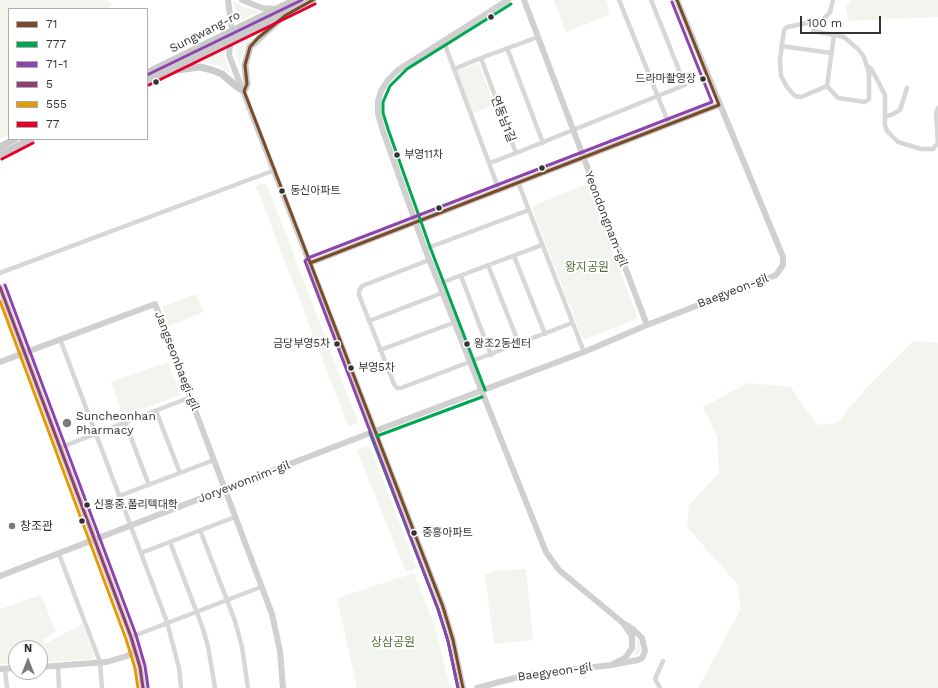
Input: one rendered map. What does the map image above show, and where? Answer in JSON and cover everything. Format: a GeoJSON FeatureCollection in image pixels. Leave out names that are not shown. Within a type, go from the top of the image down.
{"type":"FeatureCollection","features":[{"type":"Feature","properties":{"kind":"main road","name":"Sungwang-ro"},"geometry":{"type":"LineString","coordinates":[[148,73],[295,0]]}},
{"type":"Feature","properties":{"kind":"main road","name":"Sungwang-ro"},"geometry":{"type":"LineString","coordinates":[[148,81],[286,15],[313,0]]}},
{"type":"Feature","properties":{"kind":"main road"},"geometry":{"type":"LineString","coordinates":[[168,71],[200,66],[222,74],[244,91],[246,84],[245,65],[250,47],[258,38],[286,15]]}},
{"type":"Feature","properties":{"kind":"main road"},"geometry":{"type":"LineString","coordinates":[[0,147],[14,140]]}},
{"type":"Feature","properties":{"kind":"main road"},"geometry":{"type":"LineString","coordinates":[[0,154],[29,140]]}},
{"type":"Feature","properties":{"kind":"street"},"geometry":{"type":"LineString","coordinates":[[228,0],[232,31],[232,41],[229,55],[275,170],[443,607],[454,640],[463,688]]}},
{"type":"Feature","properties":{"kind":"street"},"geometry":{"type":"LineString","coordinates":[[242,0],[250,5],[262,8],[278,9]]}},
{"type":"Feature","properties":{"kind":"street"},"geometry":{"type":"LineString","coordinates":[[480,392],[470,362],[453,323],[429,260],[383,132],[378,110],[379,96],[386,83],[398,70],[410,61],[444,42],[473,21],[508,0]]}},
{"type":"Feature","properties":{"kind":"street","name":"Yeondongnam-gil"},"geometry":{"type":"LineString","coordinates":[[524,0],[647,325]]}},
{"type":"Feature","properties":{"kind":"street"},"geometry":{"type":"LineString","coordinates":[[619,0],[669,124]]}},
{"type":"Feature","properties":{"kind":"street","name":"연동남1길"},"geometry":{"type":"LineString","coordinates":[[480,58],[516,153],[685,85],[651,0]]}},
{"type":"Feature","properties":{"kind":"street","name":"Baegyeon-gil"},"geometry":{"type":"LineString","coordinates":[[375,431],[584,352],[647,325],[776,275],[783,265],[783,257],[719,105],[677,0]]}},
{"type":"Feature","properties":{"kind":"street"},"geometry":{"type":"LineString","coordinates":[[827,86],[801,97],[795,96],[787,87],[781,76],[780,60],[784,30],[787,27],[823,20],[830,12],[833,0]]}},
{"type":"Feature","properties":{"kind":"street"},"geometry":{"type":"LineString","coordinates":[[813,31],[850,40],[864,57],[870,90],[869,99],[866,102],[838,98],[827,86]]}},
{"type":"Feature","properties":{"kind":"street"},"geometry":{"type":"LineString","coordinates":[[827,86],[834,35]]}},
{"type":"Feature","properties":{"kind":"street"},"geometry":{"type":"LineString","coordinates":[[454,69],[538,37]]}},
{"type":"Feature","properties":{"kind":"street"},"geometry":{"type":"LineString","coordinates":[[444,42],[499,190]]}},
{"type":"Feature","properties":{"kind":"street"},"geometry":{"type":"LineString","coordinates":[[782,46],[832,53]]}},
{"type":"Feature","properties":{"kind":"street"},"geometry":{"type":"LineString","coordinates":[[507,48],[543,143]]}},
{"type":"Feature","properties":{"kind":"street"},"geometry":{"type":"LineString","coordinates":[[866,65],[872,70],[885,95],[887,131],[898,142],[913,147],[932,150],[938,143],[936,113],[938,108]]}},
{"type":"Feature","properties":{"kind":"street"},"geometry":{"type":"LineString","coordinates":[[885,116],[891,115],[900,110],[907,88]]}},
{"type":"Feature","properties":{"kind":"street"},"geometry":{"type":"LineString","coordinates":[[310,263],[719,105]]}},
{"type":"Feature","properties":{"kind":"street"},"geometry":{"type":"LineString","coordinates":[[490,163],[516,153]]}},
{"type":"Feature","properties":{"kind":"street"},"geometry":{"type":"LineString","coordinates":[[0,272],[275,170]]}},
{"type":"Feature","properties":{"kind":"street"},"geometry":{"type":"LineString","coordinates":[[518,182],[584,352]]}},
{"type":"Feature","properties":{"kind":"street"},"geometry":{"type":"LineString","coordinates":[[425,249],[529,210]]}},
{"type":"Feature","properties":{"kind":"street"},"geometry":{"type":"LineString","coordinates":[[438,284],[542,245]]}},
{"type":"Feature","properties":{"kind":"street"},"geometry":{"type":"LineString","coordinates":[[514,256],[545,334]]}},
{"type":"Feature","properties":{"kind":"street"},"geometry":{"type":"LineString","coordinates":[[429,260],[360,288],[358,295],[394,384],[399,388],[491,355],[572,323]]}},
{"type":"Feature","properties":{"kind":"street"},"geometry":{"type":"LineString","coordinates":[[488,265],[519,344]]}},
{"type":"Feature","properties":{"kind":"street"},"geometry":{"type":"LineString","coordinates":[[461,276],[491,355]]}},
{"type":"Feature","properties":{"kind":"street"},"geometry":{"type":"LineString","coordinates":[[0,287],[131,637],[143,688]]}},
{"type":"Feature","properties":{"kind":"street"},"geometry":{"type":"LineString","coordinates":[[369,321],[442,293]]}},
{"type":"Feature","properties":{"kind":"street","name":"Jangseonbaegi-gil"},"geometry":{"type":"LineString","coordinates":[[0,362],[155,304],[191,397],[277,633],[283,688]]}},
{"type":"Feature","properties":{"kind":"street"},"geometry":{"type":"LineString","coordinates":[[380,350],[453,323]]}},
{"type":"Feature","properties":{"kind":"street"},"geometry":{"type":"LineString","coordinates":[[60,339],[167,623],[179,668],[181,688]]}},
{"type":"Feature","properties":{"kind":"street","name":"Baegyeon-gil"},"geometry":{"type":"LineString","coordinates":[[477,688],[526,675],[638,660],[644,654],[645,647],[642,638],[633,629],[623,623],[569,580],[552,562],[542,542],[480,392]]}},
{"type":"Feature","properties":{"kind":"street"},"geometry":{"type":"LineString","coordinates":[[59,448],[191,397]]}},
{"type":"Feature","properties":{"kind":"street"},"geometry":{"type":"LineString","coordinates":[[156,410],[180,473]]}},
{"type":"Feature","properties":{"kind":"street"},"geometry":{"type":"LineString","coordinates":[[125,422],[149,485]]}},
{"type":"Feature","properties":{"kind":"street","name":"Joryewonnim-gil"},"geometry":{"type":"LineString","coordinates":[[0,576],[375,431]]}},
{"type":"Feature","properties":{"kind":"street"},"geometry":{"type":"LineString","coordinates":[[119,496],[214,460]]}},
{"type":"Feature","properties":{"kind":"street"},"geometry":{"type":"LineString","coordinates":[[140,553],[235,517]]}},
{"type":"Feature","properties":{"kind":"street"},"geometry":{"type":"LineString","coordinates":[[200,530],[228,600],[242,647],[248,688]]}},
{"type":"Feature","properties":{"kind":"street"},"geometry":{"type":"LineString","coordinates":[[170,542],[197,611],[208,646],[215,688]]}},
{"type":"Feature","properties":{"kind":"street"},"geometry":{"type":"LineString","coordinates":[[59,554],[100,662],[102,688]]}},
{"type":"Feature","properties":{"kind":"street"},"geometry":{"type":"LineString","coordinates":[[131,637],[261,587]]}},
{"type":"Feature","properties":{"kind":"street","name":"Baegyeon-gil"},"geometry":{"type":"LineString","coordinates":[[611,664],[625,658],[632,648],[632,636],[623,623]]}},
{"type":"Feature","properties":{"kind":"street"},"geometry":{"type":"LineString","coordinates":[[48,667],[100,662],[127,656],[135,651]]}},
{"type":"Feature","properties":{"kind":"street"},"geometry":{"type":"LineString","coordinates":[[660,688],[655,679],[663,661]]}},
{"type":"Feature","properties":{"kind":"street"},"geometry":{"type":"LineString","coordinates":[[58,666],[60,688]]}},
{"type":"Feature","properties":{"kind":"street"},"geometry":{"type":"LineString","coordinates":[[3,669],[7,688]]}},
{"type":"Feature","properties":{"kind":"green space"},"geometry":{"type":"Polygon","coordinates":[[[0,0],[106,0],[112,4],[110,8],[8,8],[8,135],[0,139],[0,0]]]}},
{"type":"Feature","properties":{"kind":"green space"},"geometry":{"type":"Polygon","coordinates":[[[554,0],[606,0],[610,15],[566,32],[554,0]]]}},
{"type":"Feature","properties":{"kind":"green space"},"geometry":{"type":"Polygon","coordinates":[[[851,0],[938,0],[938,17],[849,21],[845,6],[851,0]]]}},
{"type":"Feature","properties":{"kind":"green space"},"geometry":{"type":"Polygon","coordinates":[[[233,1],[241,6],[260,12],[237,21],[233,1]]]}},
{"type":"Feature","properties":{"kind":"green space"},"geometry":{"type":"Polygon","coordinates":[[[257,33],[244,49],[240,61],[242,70],[235,51],[236,46],[257,33]]]}},
{"type":"Feature","properties":{"kind":"green space"},"geometry":{"type":"Polygon","coordinates":[[[225,50],[224,56],[231,74],[220,66],[200,62],[225,50]]]}},
{"type":"Feature","properties":{"kind":"green space"},"geometry":{"type":"Polygon","coordinates":[[[479,63],[494,105],[473,113],[457,71],[479,63]]]}},
{"type":"Feature","properties":{"kind":"green space"},"geometry":{"type":"Polygon","coordinates":[[[263,184],[267,185],[358,423],[348,426],[256,186],[263,184]]]}},
{"type":"Feature","properties":{"kind":"green space","name":"왕지공원"},"geometry":{"type":"Polygon","coordinates":[[[587,184],[637,316],[634,320],[585,339],[582,337],[533,211],[533,206],[587,184]]]}},
{"type":"Feature","properties":{"kind":"green space"},"geometry":{"type":"Polygon","coordinates":[[[196,294],[204,312],[169,326],[162,307],[196,294]]]}},
{"type":"Feature","properties":{"kind":"green space"},"geometry":{"type":"Polygon","coordinates":[[[913,341],[938,343],[938,688],[698,688],[741,609],[738,585],[687,527],[689,505],[719,473],[717,436],[703,407],[748,383],[791,387],[802,405],[818,425],[837,423],[866,388],[913,341]]]}},
{"type":"Feature","properties":{"kind":"green space"},"geometry":{"type":"Polygon","coordinates":[[[168,362],[180,395],[123,416],[111,382],[168,362]]]}},
{"type":"Feature","properties":{"kind":"green space"},"geometry":{"type":"Polygon","coordinates":[[[366,446],[371,450],[417,568],[406,572],[357,450],[366,446]]]}},
{"type":"Feature","properties":{"kind":"green space"},"geometry":{"type":"Polygon","coordinates":[[[526,569],[533,640],[494,644],[485,575],[494,571],[526,569]]]}},
{"type":"Feature","properties":{"kind":"green space","name":"상삼공원"},"geometry":{"type":"Polygon","coordinates":[[[414,573],[436,630],[450,688],[357,688],[337,598],[414,573]]]}},
{"type":"Feature","properties":{"kind":"green space"},"geometry":{"type":"Polygon","coordinates":[[[41,595],[56,632],[43,639],[44,640],[8,640],[8,664],[0,664],[0,609],[41,595]]]}},
{"type":"Feature","properties":{"kind":"green space"},"geometry":{"type":"Polygon","coordinates":[[[82,624],[94,655],[93,659],[48,662],[48,642],[82,624]]]}},
{"type":"Feature","properties":{"kind":"green space"},"geometry":{"type":"Polygon","coordinates":[[[637,639],[640,644],[640,650],[639,654],[634,656],[637,639]]]}},
{"type":"Feature","properties":{"kind":"transit line","name":"71-1"},"geometry":{"type":"LineString","coordinates":[[148,75],[302,0]]}},
{"type":"Feature","properties":{"kind":"transit line","name":"71"},"geometry":{"type":"LineString","coordinates":[[313,0],[286,15],[258,38],[250,47],[245,65],[247,84],[244,91],[443,607],[453,640],[463,688]]}},
{"type":"Feature","properties":{"kind":"transit line","name":"71"},"geometry":{"type":"LineString","coordinates":[[310,263],[719,105],[677,0]]}},
{"type":"Feature","properties":{"kind":"transit line","name":"71-1"},"geometry":{"type":"LineString","coordinates":[[458,688],[448,641],[438,609],[305,261],[308,258],[712,102],[672,2]]}},
{"type":"Feature","properties":{"kind":"transit line","name":"77"},"geometry":{"type":"LineString","coordinates":[[149,85],[315,4]]}},
{"type":"Feature","properties":{"kind":"transit line","name":"777"},"geometry":{"type":"LineString","coordinates":[[485,390],[430,247],[388,129],[383,113],[383,102],[390,86],[407,69],[511,4]]}},
{"type":"Feature","properties":{"kind":"transit line","name":"77"},"geometry":{"type":"LineString","coordinates":[[2,159],[33,143]]}},
{"type":"Feature","properties":{"kind":"transit line","name":"71-1"},"geometry":{"type":"LineString","coordinates":[[5,285],[136,635],[145,666],[148,687]]}},
{"type":"Feature","properties":{"kind":"transit line","name":"5"},"geometry":{"type":"LineString","coordinates":[[0,287],[131,637],[140,667],[143,688]]}},
{"type":"Feature","properties":{"kind":"transit line","name":"555"},"geometry":{"type":"LineString","coordinates":[[0,301],[126,639],[135,668],[138,688]]}},
{"type":"Feature","properties":{"kind":"transit line","name":"777"},"geometry":{"type":"LineString","coordinates":[[377,436],[482,397]]}},
{"type":"Feature","properties":{"kind":"transit line","name":"777"},"geometry":{"type":"LineString","coordinates":[[370,433],[438,609],[448,641],[458,688]]}},
{"type":"Feature","properties":{"kind":"place","name":"드라마촬영장"},"geometry":{"type":"Point","coordinates":[703,79]}},
{"type":"Feature","properties":{"kind":"place","name":"부영11차"},"geometry":{"type":"Point","coordinates":[397,155]}},
{"type":"Feature","properties":{"kind":"place","name":"동신아파트"},"geometry":{"type":"Point","coordinates":[282,191]}},
{"type":"Feature","properties":{"kind":"place","name":"금당부영5차"},"geometry":{"type":"Point","coordinates":[337,344]}},
{"type":"Feature","properties":{"kind":"place","name":"왕조2동센터"},"geometry":{"type":"Point","coordinates":[467,344]}},
{"type":"Feature","properties":{"kind":"place","name":"부영5차"},"geometry":{"type":"Point","coordinates":[351,368]}},
{"type":"Feature","properties":{"kind":"place","name":"Suncheonhan Pharmacy"},"geometry":{"type":"Point","coordinates":[67,423]}},
{"type":"Feature","properties":{"kind":"place","name":"신흥중.폴리텍대학"},"geometry":{"type":"Point","coordinates":[87,505]}},
{"type":"Feature","properties":{"kind":"place","name":"창조관"},"geometry":{"type":"Point","coordinates":[12,526]}},
{"type":"Feature","properties":{"kind":"place","name":"중흥아파트"},"geometry":{"type":"Point","coordinates":[414,533]}}]}
